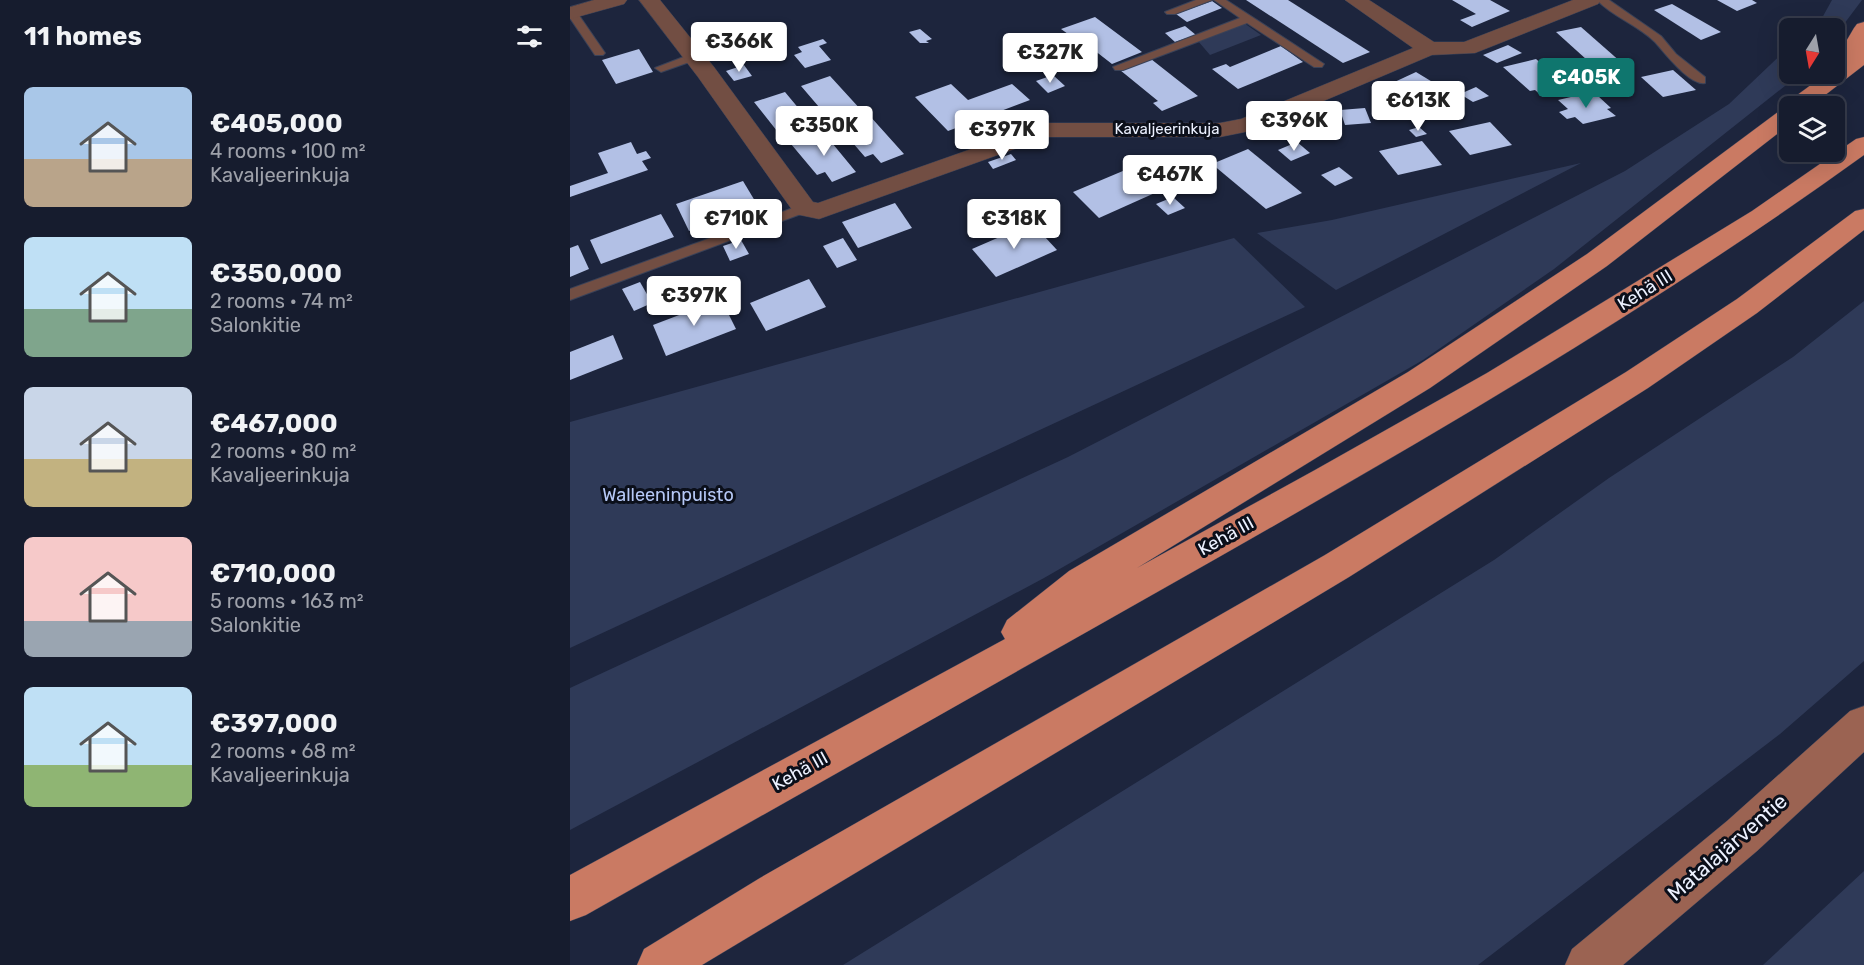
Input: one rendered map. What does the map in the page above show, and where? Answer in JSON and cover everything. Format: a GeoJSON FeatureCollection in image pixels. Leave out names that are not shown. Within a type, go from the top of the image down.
{"type":"FeatureCollection","features":[{"type":"Feature","properties":{"kind":"highway"},"geometry":{"type":"LineString","coordinates":[[1845,64],[1864,28]]}},
{"type":"Feature","properties":{"kind":"highway"},"geometry":{"type":"LineString","coordinates":[[1845,69],[1864,55]]}},
{"type":"Feature","properties":{"kind":"highway"},"geometry":{"type":"LineString","coordinates":[[1810,96],[1826,84]]}},
{"type":"Feature","properties":{"kind":"highway"},"geometry":{"type":"LineString","coordinates":[[945,691],[1082,582],[1419,380],[1597,260],[1779,120]]}},
{"type":"Feature","properties":{"kind":"highway","name":"Kehä III"},"geometry":{"type":"LineString","coordinates":[[570,899],[1327,480],[1498,381],[1761,217],[1864,144]]}},
{"type":"Feature","properties":{"kind":"highway"},"geometry":{"type":"LineString","coordinates":[[660,965],[776,894],[1336,566],[1637,381],[1747,306],[1864,217]]}},
{"type":"Feature","properties":{"kind":"main road","name":"Matalajärventie"},"geometry":{"type":"LineString","coordinates":[[1588,965],[1742,836],[1864,725]]}},
{"type":"Feature","properties":{"kind":"street"},"geometry":{"type":"LineString","coordinates":[[571,13],[617,0]]}},
{"type":"Feature","properties":{"kind":"street"},"geometry":{"type":"LineString","coordinates":[[649,0],[694,57],[804,208]]}},
{"type":"Feature","properties":{"kind":"street"},"geometry":{"type":"LineString","coordinates":[[1355,0],[1429,49]]}},
{"type":"Feature","properties":{"kind":"street","name":"Kavaljeerinkuja"},"geometry":{"type":"LineString","coordinates":[[804,208],[819,211],[1045,130],[1220,130],[1247,125],[1429,49],[1467,48],[1591,0]]}},
{"type":"Feature","properties":{"kind":"lane"},"geometry":{"type":"LineString","coordinates":[[1170,12],[1207,0]]}},
{"type":"Feature","properties":{"kind":"lane"},"geometry":{"type":"LineString","coordinates":[[1219,0],[1318,64]]}},
{"type":"Feature","properties":{"kind":"lane"},"geometry":{"type":"LineString","coordinates":[[1602,0],[1657,39],[1672,56],[1701,80]]}},
{"type":"Feature","properties":{"kind":"lane"},"geometry":{"type":"LineString","coordinates":[[571,13],[599,53]]}},
{"type":"Feature","properties":{"kind":"lane"},"geometry":{"type":"LineString","coordinates":[[1119,67],[1248,19]]}},
{"type":"Feature","properties":{"kind":"lane"},"geometry":{"type":"LineString","coordinates":[[661,68],[694,57]]}},
{"type":"Feature","properties":{"kind":"lane"},"geometry":{"type":"LineString","coordinates":[[570,296],[804,208]]}},
{"type":"Feature","properties":{"kind":"green space"},"geometry":{"type":"Polygon","coordinates":[[[1832,0],[1862,0],[1845,23],[1845,18],[1822,18],[1832,0]]]}},
{"type":"Feature","properties":{"kind":"green space"},"geometry":{"type":"Polygon","coordinates":[[[1244,23],[1261,35],[1210,55],[1198,41],[1244,23]]]}},
{"type":"Feature","properties":{"kind":"green space"},"geometry":{"type":"Polygon","coordinates":[[[1779,56],[1779,84],[1787,84],[1554,269],[1423,360],[1044,578],[570,830],[570,688],[1068,457],[1625,171],[1729,104],[1779,56]]]}},
{"type":"Feature","properties":{"kind":"green space"},"geometry":{"type":"Polygon","coordinates":[[[1581,163],[1336,290],[1257,233],[1332,220],[1581,163]]]}},
{"type":"Feature","properties":{"kind":"green space","name":"Walleeninpuisto"},"geometry":{"type":"Polygon","coordinates":[[[1234,238],[1305,307],[570,648],[570,422],[1234,238]]]}},
{"type":"Feature","properties":{"kind":"green space"},"geometry":{"type":"Polygon","coordinates":[[[1864,301],[1864,661],[1780,734],[1478,965],[843,965],[1494,560],[1609,478],[1793,357],[1864,301]]]}},
{"type":"Feature","properties":{"kind":"green space"},"geometry":{"type":"Polygon","coordinates":[[[1864,871],[1864,965],[1763,965],[1864,871]]]}},
{"type":"Feature","properties":{"kind":"building"},"geometry":{"type":"Polygon","coordinates":[[[1246,0],[1288,0],[1370,52],[1343,63],[1246,0]]]}},
{"type":"Feature","properties":{"kind":"building"},"geometry":{"type":"Polygon","coordinates":[[[1452,0],[1490,0],[1510,11],[1472,27],[1460,20],[1476,14],[1452,0]]]}},
{"type":"Feature","properties":{"kind":"building"},"geometry":{"type":"Polygon","coordinates":[[[1717,0],[1752,0],[1757,3],[1737,11],[1717,0]]]}},
{"type":"Feature","properties":{"kind":"building"},"geometry":{"type":"Polygon","coordinates":[[[1212,1],[1222,8],[1187,22],[1176,14],[1212,1]]]}},
{"type":"Feature","properties":{"kind":"building"},"geometry":{"type":"Polygon","coordinates":[[[1672,4],[1721,32],[1701,40],[1654,10],[1672,4]]]}},
{"type":"Feature","properties":{"kind":"building"},"geometry":{"type":"Polygon","coordinates":[[[1095,17],[1142,52],[1112,64],[1072,33],[1068,34],[1061,29],[1095,17]]]}},
{"type":"Feature","properties":{"kind":"building"},"geometry":{"type":"Polygon","coordinates":[[[1185,26],[1196,35],[1175,42],[1165,33],[1185,26]]]}},
{"type":"Feature","properties":{"kind":"building"},"geometry":{"type":"Polygon","coordinates":[[[1581,27],[1622,63],[1597,69],[1556,32],[1581,27]]]}},
{"type":"Feature","properties":{"kind":"building"},"geometry":{"type":"Polygon","coordinates":[[[920,29],[932,39],[926,41],[929,43],[920,43],[909,32],[920,29]]]}},
{"type":"Feature","properties":{"kind":"building"},"geometry":{"type":"Polygon","coordinates":[[[823,39],[827,43],[819,46],[831,60],[805,68],[794,55],[802,52],[798,47],[823,39]]]}},
{"type":"Feature","properties":{"kind":"building"},"geometry":{"type":"Polygon","coordinates":[[[1508,45],[1522,53],[1497,63],[1483,55],[1508,45]]]}},
{"type":"Feature","properties":{"kind":"building"},"geometry":{"type":"Polygon","coordinates":[[[1281,46],[1303,62],[1238,89],[1212,69],[1226,64],[1230,67],[1281,46]]]}},
{"type":"Feature","properties":{"kind":"building"},"geometry":{"type":"Polygon","coordinates":[[[639,49],[653,72],[616,84],[602,60],[639,49]]]}},
{"type":"Feature","properties":{"kind":"building"},"geometry":{"type":"Polygon","coordinates":[[[1151,59],[1198,96],[1162,111],[1153,103],[1158,101],[1120,70],[1151,59]]]}},
{"type":"Feature","properties":{"kind":"building"},"geometry":{"type":"Polygon","coordinates":[[[1536,59],[1545,67],[1551,65],[1569,81],[1564,82],[1573,89],[1543,97],[1535,90],[1530,91],[1503,67],[1536,59]]]}},
{"type":"Feature","properties":{"kind":"building"},"geometry":{"type":"Polygon","coordinates":[[[744,65],[752,76],[734,81],[726,71],[744,65]]]}},
{"type":"Feature","properties":{"kind":"building"},"geometry":{"type":"Polygon","coordinates":[[[1673,70],[1696,90],[1663,97],[1641,77],[1673,70]]]}},
{"type":"Feature","properties":{"kind":"building"},"geometry":{"type":"Polygon","coordinates":[[[1416,72],[1444,89],[1401,110],[1373,92],[1416,72]]]}},
{"type":"Feature","properties":{"kind":"building"},"geometry":{"type":"Polygon","coordinates":[[[1053,75],[1065,86],[1048,93],[1036,81],[1053,75]]]}},
{"type":"Feature","properties":{"kind":"building"},"geometry":{"type":"Polygon","coordinates":[[[830,76],[862,111],[840,119],[832,111],[825,114],[801,86],[830,76]]]}},
{"type":"Feature","properties":{"kind":"building"},"geometry":{"type":"Polygon","coordinates":[[[951,84],[968,100],[1012,84],[1030,100],[948,131],[915,97],[951,84]]]}},
{"type":"Feature","properties":{"kind":"building"},"geometry":{"type":"Polygon","coordinates":[[[1476,87],[1489,96],[1473,102],[1460,94],[1476,87]]]}},
{"type":"Feature","properties":{"kind":"building"},"geometry":{"type":"Polygon","coordinates":[[[785,92],[815,128],[792,136],[785,128],[777,131],[754,102],[785,92]]]}},
{"type":"Feature","properties":{"kind":"building"},"geometry":{"type":"Polygon","coordinates":[[[1588,93],[1593,97],[1598,96],[1611,108],[1607,109],[1616,116],[1583,124],[1575,117],[1567,119],[1559,112],[1568,109],[1558,100],[1588,93]]]}},
{"type":"Feature","properties":{"kind":"building"},"geometry":{"type":"Polygon","coordinates":[[[1365,108],[1371,123],[1345,125],[1340,110],[1365,108]]]}},
{"type":"Feature","properties":{"kind":"building"},"geometry":{"type":"Polygon","coordinates":[[[869,115],[904,154],[881,163],[873,154],[865,157],[839,127],[869,115]]]}},
{"type":"Feature","properties":{"kind":"building"},"geometry":{"type":"Polygon","coordinates":[[[1490,122],[1512,145],[1470,155],[1449,131],[1490,122]]]}},
{"type":"Feature","properties":{"kind":"building"},"geometry":{"type":"Polygon","coordinates":[[[1419,127],[1427,134],[1416,137],[1409,130],[1419,127]]]}},
{"type":"Feature","properties":{"kind":"building"},"geometry":{"type":"Polygon","coordinates":[[[823,132],[856,172],[832,182],[825,172],[817,175],[791,144],[823,132]]]}},
{"type":"Feature","properties":{"kind":"building"},"geometry":{"type":"Polygon","coordinates":[[[1422,141],[1442,165],[1398,175],[1379,151],[1422,141]]]}},
{"type":"Feature","properties":{"kind":"building"},"geometry":{"type":"Polygon","coordinates":[[[631,142],[637,154],[646,151],[651,158],[642,161],[648,170],[570,197],[570,186],[608,173],[598,153],[631,142]]]}},
{"type":"Feature","properties":{"kind":"building"},"geometry":{"type":"Polygon","coordinates":[[[1297,142],[1310,153],[1291,161],[1278,150],[1297,142]]]}},
{"type":"Feature","properties":{"kind":"building"},"geometry":{"type":"Polygon","coordinates":[[[1248,149],[1302,193],[1266,209],[1212,164],[1248,149]]]}},
{"type":"Feature","properties":{"kind":"building"},"geometry":{"type":"Polygon","coordinates":[[[1011,154],[1016,160],[993,169],[988,162],[1011,154]]]}},
{"type":"Feature","properties":{"kind":"building"},"geometry":{"type":"Polygon","coordinates":[[[1339,167],[1353,178],[1335,186],[1321,175],[1339,167]]]}},
{"type":"Feature","properties":{"kind":"building"},"geometry":{"type":"Polygon","coordinates":[[[1130,168],[1157,192],[1099,218],[1073,192],[1130,168]]]}},
{"type":"Feature","properties":{"kind":"building"},"geometry":{"type":"Polygon","coordinates":[[[743,181],[758,206],[689,231],[676,204],[743,181]]]}},
{"type":"Feature","properties":{"kind":"building"},"geometry":{"type":"Polygon","coordinates":[[[1173,197],[1185,208],[1168,215],[1156,204],[1173,197]]]}},
{"type":"Feature","properties":{"kind":"building"},"geometry":{"type":"Polygon","coordinates":[[[895,203],[912,228],[858,248],[842,222],[895,203]]]}},
{"type":"Feature","properties":{"kind":"building"},"geometry":{"type":"Polygon","coordinates":[[[661,214],[674,237],[601,264],[590,240],[661,214]]]}},
{"type":"Feature","properties":{"kind":"building"},"geometry":{"type":"Polygon","coordinates":[[[1032,223],[1057,250],[996,277],[972,249],[1032,223]]]}},
{"type":"Feature","properties":{"kind":"building"},"geometry":{"type":"Polygon","coordinates":[[[843,238],[857,260],[837,268],[823,246],[843,238]]]}},
{"type":"Feature","properties":{"kind":"building"},"geometry":{"type":"Polygon","coordinates":[[[741,240],[749,254],[730,261],[723,246],[741,240]]]}},
{"type":"Feature","properties":{"kind":"building"},"geometry":{"type":"Polygon","coordinates":[[[578,245],[589,269],[570,277],[570,248],[578,245]]]}},
{"type":"Feature","properties":{"kind":"building"},"geometry":{"type":"Polygon","coordinates":[[[809,279],[826,307],[766,331],[750,303],[809,279]]]}},
{"type":"Feature","properties":{"kind":"building"},"geometry":{"type":"Polygon","coordinates":[[[640,282],[652,303],[634,311],[622,289],[640,282]]]}},
{"type":"Feature","properties":{"kind":"building"},"geometry":{"type":"Polygon","coordinates":[[[721,299],[736,329],[666,356],[653,325],[721,299]]]}},
{"type":"Feature","properties":{"kind":"building"},"geometry":{"type":"Polygon","coordinates":[[[613,335],[623,359],[570,380],[570,352],[613,335]]]}}]}
